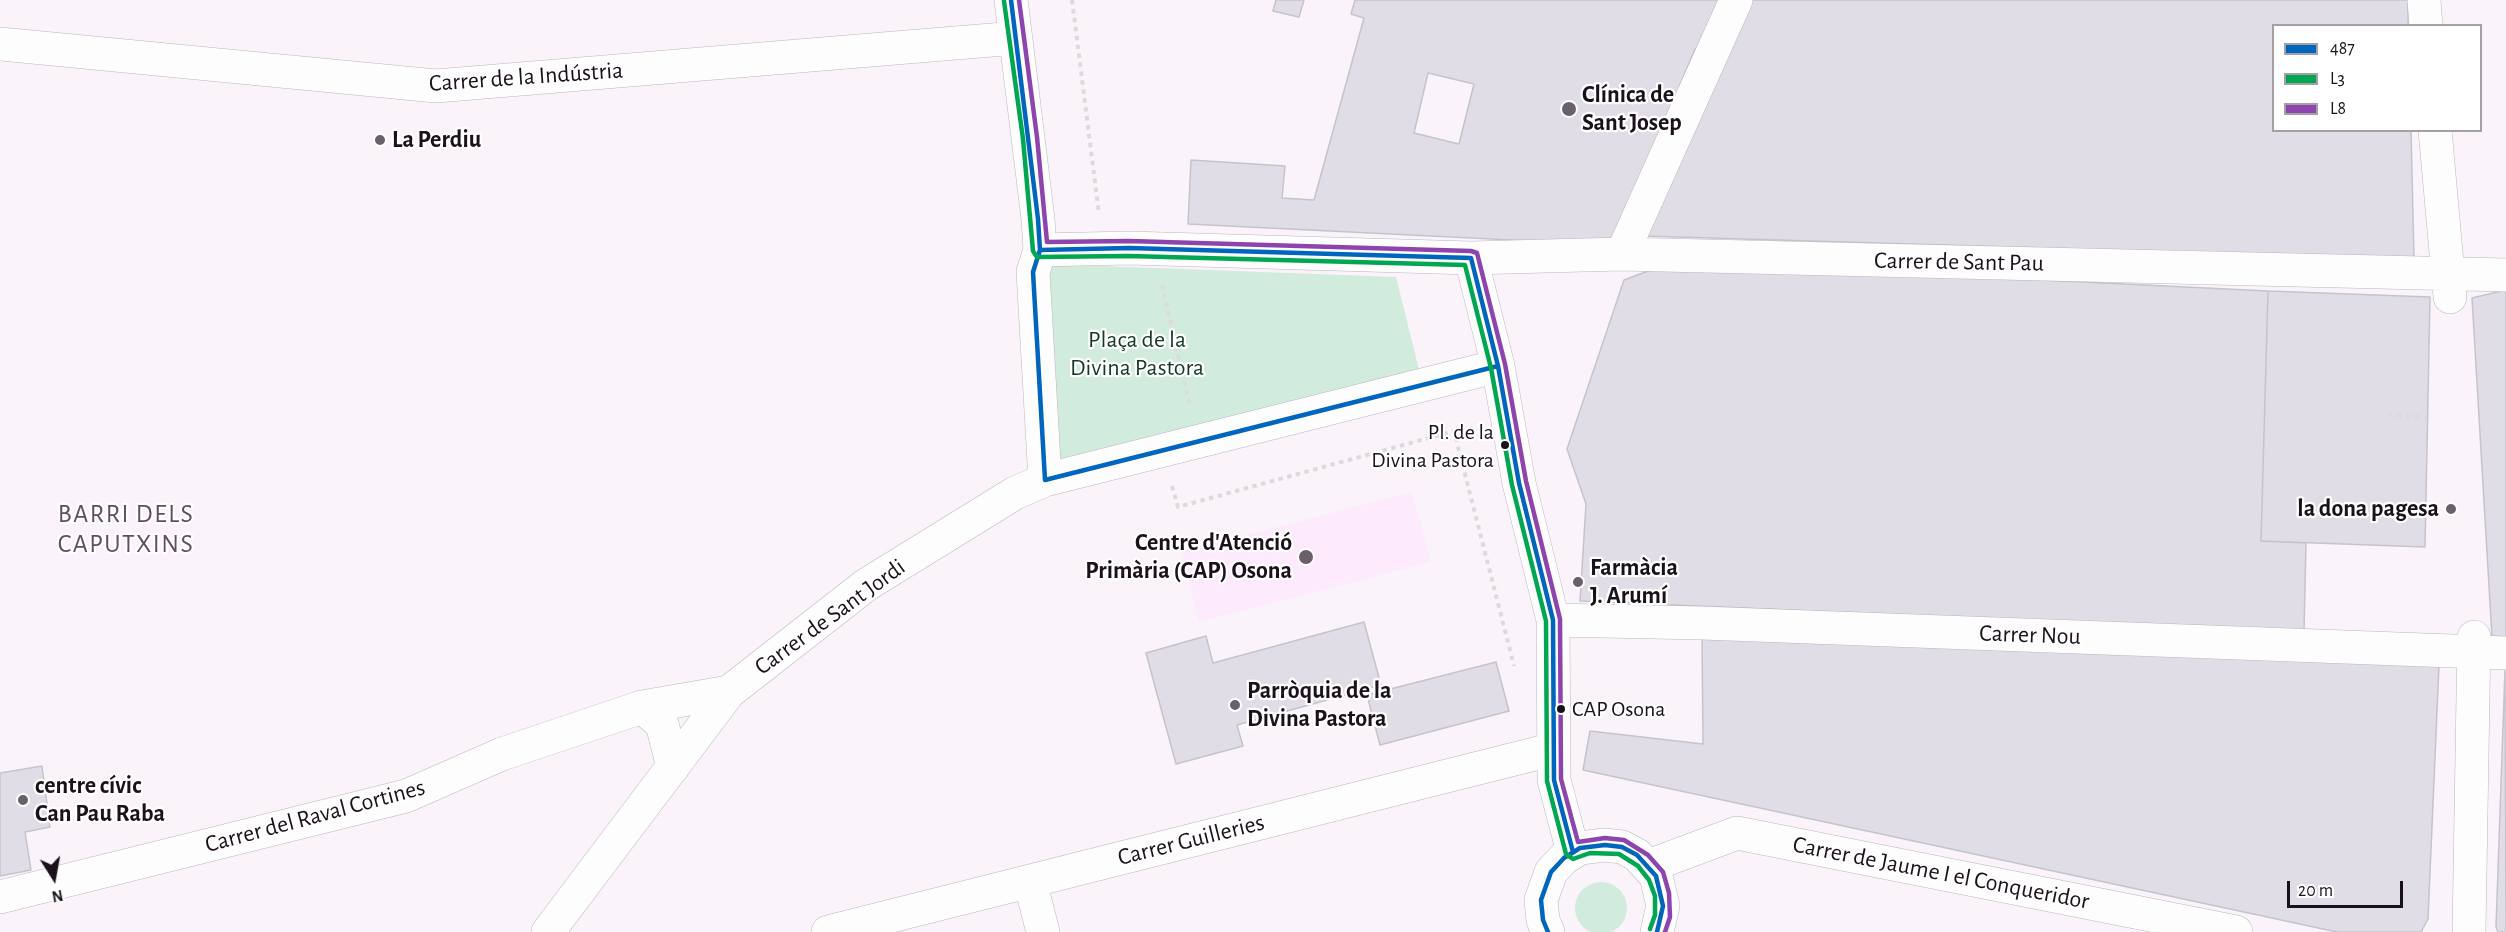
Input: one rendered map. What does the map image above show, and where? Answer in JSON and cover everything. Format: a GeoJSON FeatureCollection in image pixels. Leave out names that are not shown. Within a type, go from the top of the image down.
{"type":"FeatureCollection","features":[{"type":"Feature","properties":{"kind":"street"},"geometry":{"type":"LineString","coordinates":[[1011,0],[1030,138],[1040,250],[1033,272],[1045,480],[1498,366]]}},
{"type":"Feature","properties":{"kind":"street"},"geometry":{"type":"LineString","coordinates":[[1622,254],[1736,0]]}},
{"type":"Feature","properties":{"kind":"street"},"geometry":{"type":"LineString","coordinates":[[2424,0],[2426,24]]}},
{"type":"Feature","properties":{"kind":"street","name":"Carrer de la Indústria"},"geometry":{"type":"LineString","coordinates":[[0,44],[436,86],[1016,38]]}},
{"type":"Feature","properties":{"kind":"street"},"geometry":{"type":"LineString","coordinates":[[2435,132],[2448,285]]}},
{"type":"Feature","properties":{"kind":"street"},"geometry":{"type":"LineString","coordinates":[[1040,250],[1129,248],[1471,258],[1498,366],[1519,483],[1553,620],[1554,780],[1573,852]]}},
{"type":"Feature","properties":{"kind":"street","name":"Carrer de Sant Pau"},"geometry":{"type":"LineString","coordinates":[[1471,258],[1622,254],[2448,285],[2506,275]]}},
{"type":"Feature","properties":{"kind":"street","name":"Carrer de Sant Jordi"},"geometry":{"type":"LineString","coordinates":[[548,932],[729,692],[866,585],[1015,493],[1045,480]]}},
{"type":"Feature","properties":{"kind":"street","name":"Carrer Nou"},"geometry":{"type":"LineString","coordinates":[[1553,620],[2485,647]]}},
{"type":"Feature","properties":{"kind":"street"},"geometry":{"type":"LineString","coordinates":[[2469,932],[2485,647]]}},
{"type":"Feature","properties":{"kind":"street","name":"Carrer del Raval Cortines"},"geometry":{"type":"LineString","coordinates":[[0,897],[406,796],[502,754],[642,707],[729,692]]}},
{"type":"Feature","properties":{"kind":"street"},"geometry":{"type":"LineString","coordinates":[[642,707],[662,724],[673,767]]}},
{"type":"Feature","properties":{"kind":"street","name":"Carrer Guilleries"},"geometry":{"type":"LineString","coordinates":[[828,932],[1554,749]]}},
{"type":"Feature","properties":{"kind":"street","name":"Carrer de Jaume I el Conqueridor"},"geometry":{"type":"LineString","coordinates":[[1649,866],[1737,833],[2224,930]]}},
{"type":"Feature","properties":{"kind":"street"},"geometry":{"type":"LineString","coordinates":[[1548,932],[1541,911],[1546,881],[1557,865],[1573,852],[1588,846],[1614,846],[1637,855],[1649,866],[1662,895],[1663,916],[1657,932]]}},
{"type":"Feature","properties":{"kind":"street"},"geometry":{"type":"LineString","coordinates":[[1030,881],[1043,932]]}},
{"type":"Feature","properties":{"kind":"path"},"geometry":{"type":"LineString","coordinates":[[1072,0],[1100,223]]}},
{"type":"Feature","properties":{"kind":"path"},"geometry":{"type":"LineString","coordinates":[[1160,276],[1192,413]]}},
{"type":"Feature","properties":{"kind":"path"},"geometry":{"type":"LineString","coordinates":[[2388,415],[2426,417]]}},
{"type":"Feature","properties":{"kind":"path"},"geometry":{"type":"LineString","coordinates":[[1178,507],[1454,431],[1517,677]]}},
{"type":"Feature","properties":{"kind":"shaded area","name":"Centre d'Atenció Primària (CAP) Osona"},"geometry":{"type":"Polygon","coordinates":[[[1412,492],[1431,562],[1199,622],[1181,552],[1412,492]]]}},
{"type":"Feature","properties":{"kind":"green space","name":"Plaça de la Divina Pastora"},"geometry":{"type":"Polygon","coordinates":[[[1048,264],[1396,277],[1420,374],[1054,463],[1048,264]]]}},
{"type":"Feature","properties":{"kind":"green space"},"geometry":{"type":"Polygon","coordinates":[[[1596,882],[1606,882],[1616,886],[1623,893],[1627,903],[1627,913],[1623,923],[1608,933],[1594,933],[1586,930],[1579,923],[1575,913],[1575,903],[1579,893],[1586,886],[1596,882]]]}},
{"type":"Feature","properties":{"kind":"building"},"geometry":{"type":"Polygon","coordinates":[[[1276,0],[1304,0],[1299,17],[1273,11],[1276,0]]]}},
{"type":"Feature","properties":{"kind":"building","name":"Clínica de Sant Josep"},"geometry":{"type":"Polygon","coordinates":[[[1355,0],[1724,0],[1698,51],[1695,49],[1613,245],[1188,224],[1191,160],[1285,166],[1282,198],[1314,200],[1364,18],[1351,14],[1355,0]],[[1428,73],[1414,133],[1459,144],[1474,84],[1428,73]]]}},
{"type":"Feature","properties":{"kind":"building"},"geometry":{"type":"Polygon","coordinates":[[[1747,0],[2408,0],[2408,24],[2272,24],[2272,132],[2411,132],[2414,259],[1643,236],[1747,0]]]}},
{"type":"Feature","properties":{"kind":"building"},"geometry":{"type":"Polygon","coordinates":[[[1672,262],[2268,291],[2261,541],[2306,543],[2304,632],[1580,601],[1586,504],[1567,449],[1624,280],[1672,262]]]}},
{"type":"Feature","properties":{"kind":"building"},"geometry":{"type":"Polygon","coordinates":[[[2506,290],[2506,638],[2492,637],[2472,298],[2506,290]]]}},
{"type":"Feature","properties":{"kind":"building"},"geometry":{"type":"Polygon","coordinates":[[[2268,291],[2430,297],[2425,547],[2261,541],[2268,291]]]}},
{"type":"Feature","properties":{"kind":"building","name":"Parròquia de la Divina Pastora"},"geometry":{"type":"Polygon","coordinates":[[[1364,622],[1381,685],[1237,725],[1243,746],[1176,764],[1146,653],[1206,636],[1213,663],[1364,622]]]}},
{"type":"Feature","properties":{"kind":"building"},"geometry":{"type":"Polygon","coordinates":[[[1702,637],[2439,665],[2428,919],[2421,932],[2337,932],[1583,770],[1590,731],[1703,744],[1702,637]]]}},
{"type":"Feature","properties":{"kind":"building"},"geometry":{"type":"Polygon","coordinates":[[[1496,662],[1509,711],[1380,745],[1367,695],[1496,662]]]}},
{"type":"Feature","properties":{"kind":"building"},"geometry":{"type":"Polygon","coordinates":[[[2505,669],[2506,932],[2498,932],[2496,927],[2505,669]]]}},
{"type":"Feature","properties":{"kind":"building","name":"centre cívic Can Pau Raba"},"geometry":{"type":"Polygon","coordinates":[[[42,766],[50,827],[25,832],[31,870],[0,876],[0,773],[42,766]]]}},
{"type":"Feature","properties":{"kind":"transit line","name":"487"},"geometry":{"type":"LineString","coordinates":[[1011,0],[1038,219],[1040,250],[1033,272],[1045,480],[1498,366]]}},
{"type":"Feature","properties":{"kind":"transit line","name":"L8"},"geometry":{"type":"LineString","coordinates":[[1019,0],[1037,137],[1047,242],[1129,241],[1477,253],[1505,364],[1526,481],[1560,619],[1561,779],[1578,842],[1605,838],[1624,840],[1648,855],[1663,872],[1669,893],[1670,917],[1665,932]]}},
{"type":"Feature","properties":{"kind":"transit line","name":"L3"},"geometry":{"type":"LineString","coordinates":[[1004,1],[1023,139],[1033,251],[1037,257],[1129,256],[1465,265],[1491,368],[1512,485],[1546,621],[1547,781],[1566,854],[1573,859],[1590,853],[1619,854],[1638,866],[1649,880],[1655,896],[1655,915],[1650,929]]}},
{"type":"Feature","properties":{"kind":"transit line","name":"487"},"geometry":{"type":"LineString","coordinates":[[1040,250],[1129,248],[1471,258],[1498,366],[1519,483],[1553,620],[1554,780],[1573,852]]}},
{"type":"Feature","properties":{"kind":"transit line","name":"487"},"geometry":{"type":"LineString","coordinates":[[1548,932],[1543,920],[1541,900],[1551,872],[1564,858],[1580,848],[1605,845],[1622,847],[1637,855],[1656,876],[1663,906],[1657,932]]}},
{"type":"Feature","properties":{"kind":"place","name":"Clínica de Sant Josep"},"geometry":{"type":"Point","coordinates":[1569,109]}},
{"type":"Feature","properties":{"kind":"place","name":"La Perdiu"},"geometry":{"type":"Point","coordinates":[380,140]}},
{"type":"Feature","properties":{"kind":"place","name":"Pl. de la Divina Pastora"},"geometry":{"type":"Point","coordinates":[1505,445]}},
{"type":"Feature","properties":{"kind":"place","name":"la dona pagesa"},"geometry":{"type":"Point","coordinates":[2451,509]}},
{"type":"Feature","properties":{"kind":"place","name":"Centre d'Atenció Primària (CAP) Osona"},"geometry":{"type":"Point","coordinates":[1306,557]}},
{"type":"Feature","properties":{"kind":"place","name":"Farmàcia J. Arumí"},"geometry":{"type":"Point","coordinates":[1578,582]}},
{"type":"Feature","properties":{"kind":"place","name":"Parròquia de la Divina Pastora"},"geometry":{"type":"Point","coordinates":[1235,705]}},
{"type":"Feature","properties":{"kind":"place","name":"CAP Osona"},"geometry":{"type":"Point","coordinates":[1561,709]}},
{"type":"Feature","properties":{"kind":"place","name":"centre cívic Can Pau Raba"},"geometry":{"type":"Point","coordinates":[23,800]}},
{"type":"Feature","properties":{"kind":"district","name":"BARRI DELS CAPUTXINS"},"geometry":{"type":"Point","coordinates":[126,529]}}]}
